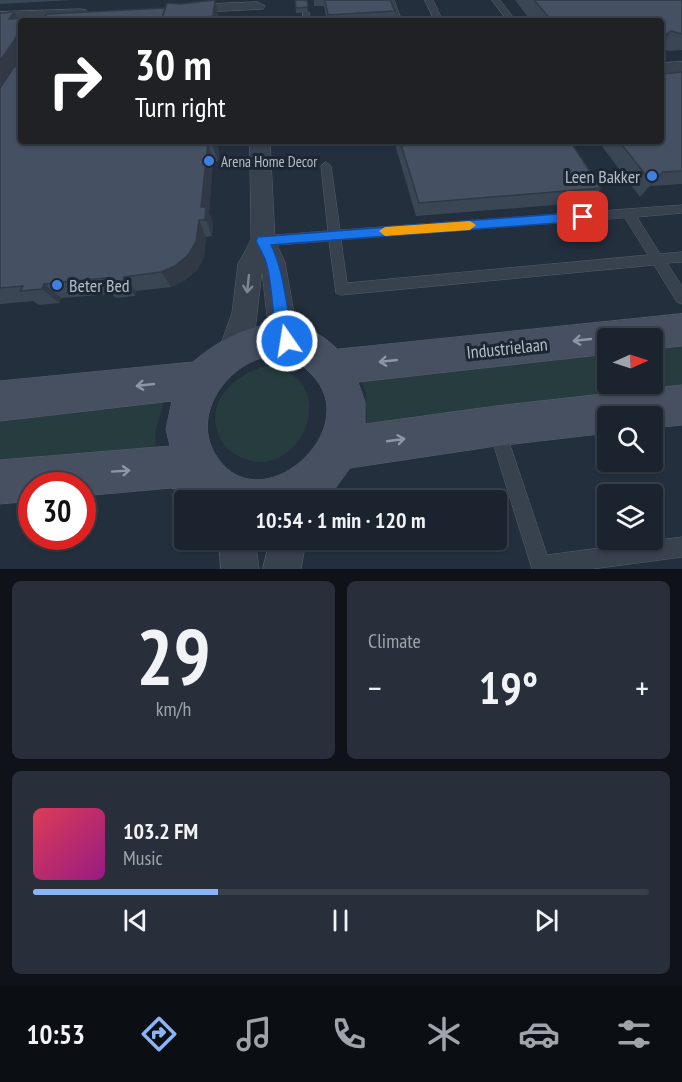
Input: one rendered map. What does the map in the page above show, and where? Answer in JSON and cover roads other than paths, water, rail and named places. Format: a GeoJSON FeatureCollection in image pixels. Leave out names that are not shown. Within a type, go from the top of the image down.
{"type":"FeatureCollection","features":[{"type":"Feature","properties":{"kind":"main road","name":"Industrielaan"},"geometry":{"type":"LineString","coordinates":[[331,367],[682,330]]}},
{"type":"Feature","properties":{"kind":"main road"},"geometry":{"type":"LineString","coordinates":[[246,490],[191,454],[187,432],[189,408],[203,379],[213,366],[232,352],[248,344],[265,340],[287,341],[309,348],[331,367],[344,394],[345,425],[338,449],[323,472],[269,490]]}},
{"type":"Feature","properties":{"kind":"main road"},"geometry":{"type":"LineString","coordinates":[[0,401],[203,379]]}},
{"type":"Feature","properties":{"kind":"main road"},"geometry":{"type":"LineString","coordinates":[[338,449],[496,426],[682,405]]}},
{"type":"Feature","properties":{"kind":"main road"},"geometry":{"type":"LineString","coordinates":[[0,482],[171,467],[239,490]]}},
{"type":"Feature","properties":{"kind":"street"},"geometry":{"type":"LineString","coordinates":[[164,10],[258,3]]}},
{"type":"Feature","properties":{"kind":"street"},"geometry":{"type":"LineString","coordinates":[[0,16],[94,12]]}},
{"type":"Feature","properties":{"kind":"street"},"geometry":{"type":"LineString","coordinates":[[664,68],[682,67]]}},
{"type":"Feature","properties":{"kind":"street"},"geometry":{"type":"LineString","coordinates":[[261,144],[262,241],[273,262],[282,325],[287,341]]}},
{"type":"Feature","properties":{"kind":"street"},"geometry":{"type":"LineString","coordinates":[[232,352],[245,313],[250,264],[262,241]]}},
{"type":"Feature","properties":{"kind":"street"},"geometry":{"type":"LineString","coordinates":[[238,550],[240,569]]}},
{"type":"Feature","properties":{"kind":"street"},"geometry":{"type":"LineString","coordinates":[[282,569],[286,550]]}},
{"type":"Feature","properties":{"kind":"lane"},"geometry":{"type":"LineString","coordinates":[[390,0],[397,18]]}},
{"type":"Feature","properties":{"kind":"lane"},"geometry":{"type":"LineString","coordinates":[[429,0],[438,18]]}},
{"type":"Feature","properties":{"kind":"lane"},"geometry":{"type":"LineString","coordinates":[[496,0],[510,18]]}},
{"type":"Feature","properties":{"kind":"lane"},"geometry":{"type":"LineString","coordinates":[[326,166],[341,289],[682,257]]}},
{"type":"Feature","properties":{"kind":"lane"},"geometry":{"type":"LineString","coordinates":[[262,241],[682,209]]}},
{"type":"Feature","properties":{"kind":"lane"},"geometry":{"type":"LineString","coordinates":[[628,213],[682,298]]}},
{"type":"Feature","properties":{"kind":"lane"},"geometry":{"type":"LineString","coordinates":[[496,426],[541,566],[682,547]]}},
{"type":"Feature","properties":{"kind":"place","name":"Arena Home Decor"},"geometry":{"type":"Point","coordinates":[209,161]}},
{"type":"Feature","properties":{"kind":"place","name":"Leen Bakker"},"geometry":{"type":"Point","coordinates":[652,176]}},
{"type":"Feature","properties":{"kind":"place","name":"Beter Bed"},"geometry":{"type":"Point","coordinates":[57,285]}}]}
